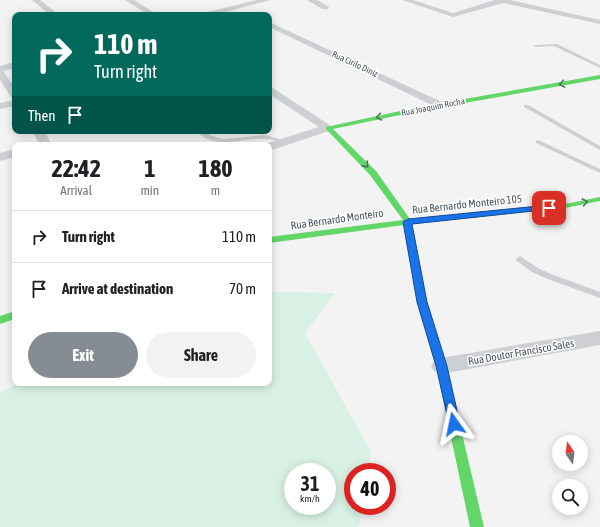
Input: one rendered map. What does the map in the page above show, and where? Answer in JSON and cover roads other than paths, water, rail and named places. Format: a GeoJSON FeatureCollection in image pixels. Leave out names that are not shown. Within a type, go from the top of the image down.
{"type":"FeatureCollection","features":[{"type":"Feature","properties":{"kind":"main road","name":"Rua Joaquim Rocha"},"geometry":{"type":"LineString","coordinates":[[328,128],[440,105],[600,77]]}},
{"type":"Feature","properties":{"kind":"main road"},"geometry":{"type":"LineString","coordinates":[[328,128],[373,173],[408,222],[422,302],[441,366],[477,527]]}},
{"type":"Feature","properties":{"kind":"main road","name":"Rua Bernardo Monteiro 105"},"geometry":{"type":"LineString","coordinates":[[408,222],[565,206],[600,199]]}},
{"type":"Feature","properties":{"kind":"main road","name":"Rua Bernardo Monteiro"},"geometry":{"type":"LineString","coordinates":[[272,240],[408,222]]}},
{"type":"Feature","properties":{"kind":"main road"},"geometry":{"type":"LineString","coordinates":[[0,320],[12,316]]}},
{"type":"Feature","properties":{"kind":"street"},"geometry":{"type":"LineString","coordinates":[[36,0],[51,12]]}},
{"type":"Feature","properties":{"kind":"street"},"geometry":{"type":"LineString","coordinates":[[129,0],[149,12]]}},
{"type":"Feature","properties":{"kind":"street"},"geometry":{"type":"LineString","coordinates":[[218,12],[266,0]]}},
{"type":"Feature","properties":{"kind":"street"},"geometry":{"type":"LineString","coordinates":[[311,0],[325,7]]}},
{"type":"Feature","properties":{"kind":"street"},"geometry":{"type":"LineString","coordinates":[[406,0],[453,15],[502,0],[600,22]]}},
{"type":"Feature","properties":{"kind":"street"},"geometry":{"type":"LineString","coordinates":[[224,2],[244,12]]}},
{"type":"Feature","properties":{"kind":"street","name":"Rua Cirilo Diniz"},"geometry":{"type":"LineString","coordinates":[[272,25],[440,105]]}},
{"type":"Feature","properties":{"kind":"street"},"geometry":{"type":"LineString","coordinates":[[0,69],[12,66]]}},
{"type":"Feature","properties":{"kind":"street"},"geometry":{"type":"LineString","coordinates":[[0,73],[12,91]]}},
{"type":"Feature","properties":{"kind":"street"},"geometry":{"type":"LineString","coordinates":[[272,92],[328,128]]}},
{"type":"Feature","properties":{"kind":"street"},"geometry":{"type":"LineString","coordinates":[[0,106],[12,104]]}},
{"type":"Feature","properties":{"kind":"street","name":"Rua Joaquim Rocha"},"geometry":{"type":"LineString","coordinates":[[272,146],[328,128]]}},
{"type":"Feature","properties":{"kind":"street"},"geometry":{"type":"LineString","coordinates":[[0,157],[12,154]]}},
{"type":"Feature","properties":{"kind":"street","name":"Rua Doutor Francisco Sales"},"geometry":{"type":"LineString","coordinates":[[441,366],[600,338]]}},
{"type":"Feature","properties":{"kind":"lane"},"geometry":{"type":"LineString","coordinates":[[536,46],[555,45],[600,67]]}},
{"type":"Feature","properties":{"kind":"lane"},"geometry":{"type":"LineString","coordinates":[[526,106],[600,148]]}},
{"type":"Feature","properties":{"kind":"lane"},"geometry":{"type":"LineString","coordinates":[[204,134],[216,140],[224,141],[265,137],[287,142]]}},
{"type":"Feature","properties":{"kind":"lane"},"geometry":{"type":"LineString","coordinates":[[538,142],[600,171]]}},
{"type":"Feature","properties":{"kind":"lane"},"geometry":{"type":"LineString","coordinates":[[520,259],[535,270],[548,276],[600,295]]}}]}
